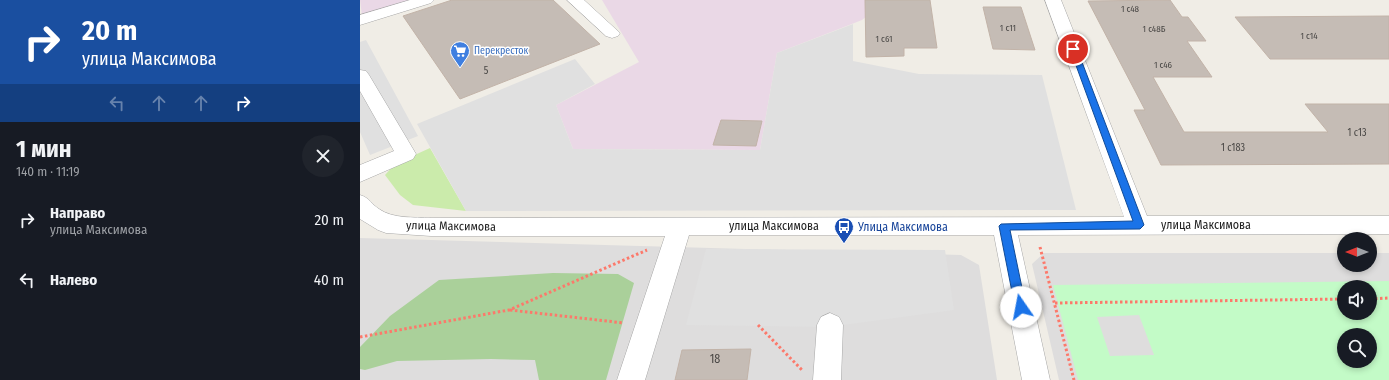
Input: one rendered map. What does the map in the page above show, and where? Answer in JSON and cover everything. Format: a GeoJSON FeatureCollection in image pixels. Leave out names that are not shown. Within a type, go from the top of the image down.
{"type":"FeatureCollection","features":[{"type":"Feature","properties":{"kind":"street"},"geometry":{"type":"LineString","coordinates":[[360,20],[426,0]]}},
{"type":"Feature","properties":{"kind":"street"},"geometry":{"type":"LineString","coordinates":[[574,0],[612,33]]}},
{"type":"Feature","properties":{"kind":"street"},"geometry":{"type":"LineString","coordinates":[[1053,0],[1140,225]]}},
{"type":"Feature","properties":{"kind":"street"},"geometry":{"type":"LineString","coordinates":[[360,76],[406,154],[360,174]]}},
{"type":"Feature","properties":{"kind":"street","name":"улица Максимова"},"geometry":{"type":"LineString","coordinates":[[360,203],[370,215],[386,224],[431,227],[1389,225]]}},
{"type":"Feature","properties":{"kind":"street"},"geometry":{"type":"LineString","coordinates":[[360,224],[386,224]]}},
{"type":"Feature","properties":{"kind":"street"},"geometry":{"type":"LineString","coordinates":[[1004,226],[1036,380]]}},
{"type":"Feature","properties":{"kind":"street"},"geometry":{"type":"LineString","coordinates":[[631,380],[680,227]]}},
{"type":"Feature","properties":{"kind":"street"},"geometry":{"type":"LineString","coordinates":[[817,377],[830,325]]}},
{"type":"Feature","properties":{"kind":"path"},"geometry":{"type":"LineString","coordinates":[[1035,226],[1074,380]]}},
{"type":"Feature","properties":{"kind":"path"},"geometry":{"type":"LineString","coordinates":[[360,333],[362,336],[509,310],[655,247]]}},
{"type":"Feature","properties":{"kind":"path"},"geometry":{"type":"LineString","coordinates":[[1377,299],[1389,298]]}},
{"type":"Feature","properties":{"kind":"path"},"geometry":{"type":"LineString","coordinates":[[1055,303],[1337,299]]}},
{"type":"Feature","properties":{"kind":"path"},"geometry":{"type":"LineString","coordinates":[[509,310],[649,325]]}},
{"type":"Feature","properties":{"kind":"path"},"geometry":{"type":"LineString","coordinates":[[758,325],[817,377]]}},
{"type":"Feature","properties":{"kind":"shaded area"},"geometry":{"type":"Polygon","coordinates":[[[360,0],[412,0],[362,16],[360,0]]]}},
{"type":"Feature","properties":{"kind":"shaded area"},"geometry":{"type":"Polygon","coordinates":[[[602,0],[887,0],[862,20],[777,53],[760,150],[573,149],[556,105],[639,62],[602,0]]]}},
{"type":"Feature","properties":{"kind":"shaded area"},"geometry":{"type":"Polygon","coordinates":[[[853,24],[853,61],[919,74],[1042,75],[1076,210],[466,211],[417,124],[575,59],[595,84],[556,105],[573,149],[760,150],[777,53],[853,24]]]}},
{"type":"Feature","properties":{"kind":"shaded area"},"geometry":{"type":"Polygon","coordinates":[[[366,40],[418,136],[370,155],[360,132],[360,42],[366,40]]]}},
{"type":"Feature","properties":{"kind":"shaded area"},"geometry":{"type":"Polygon","coordinates":[[[360,238],[961,255],[979,265],[997,380],[360,380],[360,238]]]}},
{"type":"Feature","properties":{"kind":"shaded area"},"geometry":{"type":"Polygon","coordinates":[[[706,249],[945,250],[954,310],[828,327],[686,325],[706,249]]]}},
{"type":"Feature","properties":{"kind":"shaded area"},"geometry":{"type":"Polygon","coordinates":[[[1044,253],[1337,253],[1337,272],[1377,272],[1377,253],[1389,253],[1389,380],[1059,380],[1032,264],[1044,253]]]}},
{"type":"Feature","properties":{"kind":"green space"},"geometry":{"type":"Polygon","coordinates":[[[430,148],[466,211],[413,205],[400,195],[385,175],[395,164],[430,148]]]}},
{"type":"Feature","properties":{"kind":"green space"},"geometry":{"type":"Polygon","coordinates":[[[553,273],[618,274],[634,283],[606,380],[539,380],[535,360],[491,359],[397,361],[365,370],[360,369],[360,347],[390,316],[439,280],[553,273]]]}},
{"type":"Feature","properties":{"kind":"green space"},"geometry":{"type":"Polygon","coordinates":[[[1377,281],[1389,281],[1389,380],[1078,380],[1053,285],[1337,282],[1337,320],[1377,320],[1377,281]],[[1139,315],[1097,317],[1110,356],[1154,355],[1139,315]]]}},
{"type":"Feature","properties":{"kind":"building"},"geometry":{"type":"Polygon","coordinates":[[[452,0],[553,0],[600,44],[460,99],[403,16],[452,0]]]}},
{"type":"Feature","properties":{"kind":"building"},"geometry":{"type":"Polygon","coordinates":[[[865,0],[930,0],[937,48],[904,48],[904,56],[866,57],[865,0]]]}},
{"type":"Feature","properties":{"kind":"building"},"geometry":{"type":"Polygon","coordinates":[[[1170,0],[1182,17],[1188,17],[1206,41],[1187,41],[1212,77],[1153,77],[1184,132],[1328,132],[1305,104],[1389,104],[1389,164],[1161,165],[1134,110],[1145,110],[1088,1],[1170,0]]]}},
{"type":"Feature","properties":{"kind":"building"},"geometry":{"type":"Polygon","coordinates":[[[983,7],[1021,7],[1035,50],[993,49],[983,7]]]}},
{"type":"Feature","properties":{"kind":"building"},"geometry":{"type":"Polygon","coordinates":[[[1389,16],[1389,59],[1270,59],[1235,17],[1389,16]]]}},
{"type":"Feature","properties":{"kind":"building"},"geometry":{"type":"Polygon","coordinates":[[[721,120],[762,121],[756,146],[713,145],[721,120]]]}},
{"type":"Feature","properties":{"kind":"building"},"geometry":{"type":"Polygon","coordinates":[[[751,349],[747,380],[675,380],[682,350],[751,349]]]}},
{"type":"Feature","properties":{"kind":"place","name":"Перекресток"},"geometry":{"type":"Point","coordinates":[460,68]}},
{"type":"Feature","properties":{"kind":"place","name":"Улица Максимова"},"geometry":{"type":"Point","coordinates":[844,244]}},
{"type":"Feature","properties":{"kind":"route"},"geometry":{"type":"LineString","coordinates":[[1021,307],[1004,226],[1140,225],[1073,49]]}}]}
